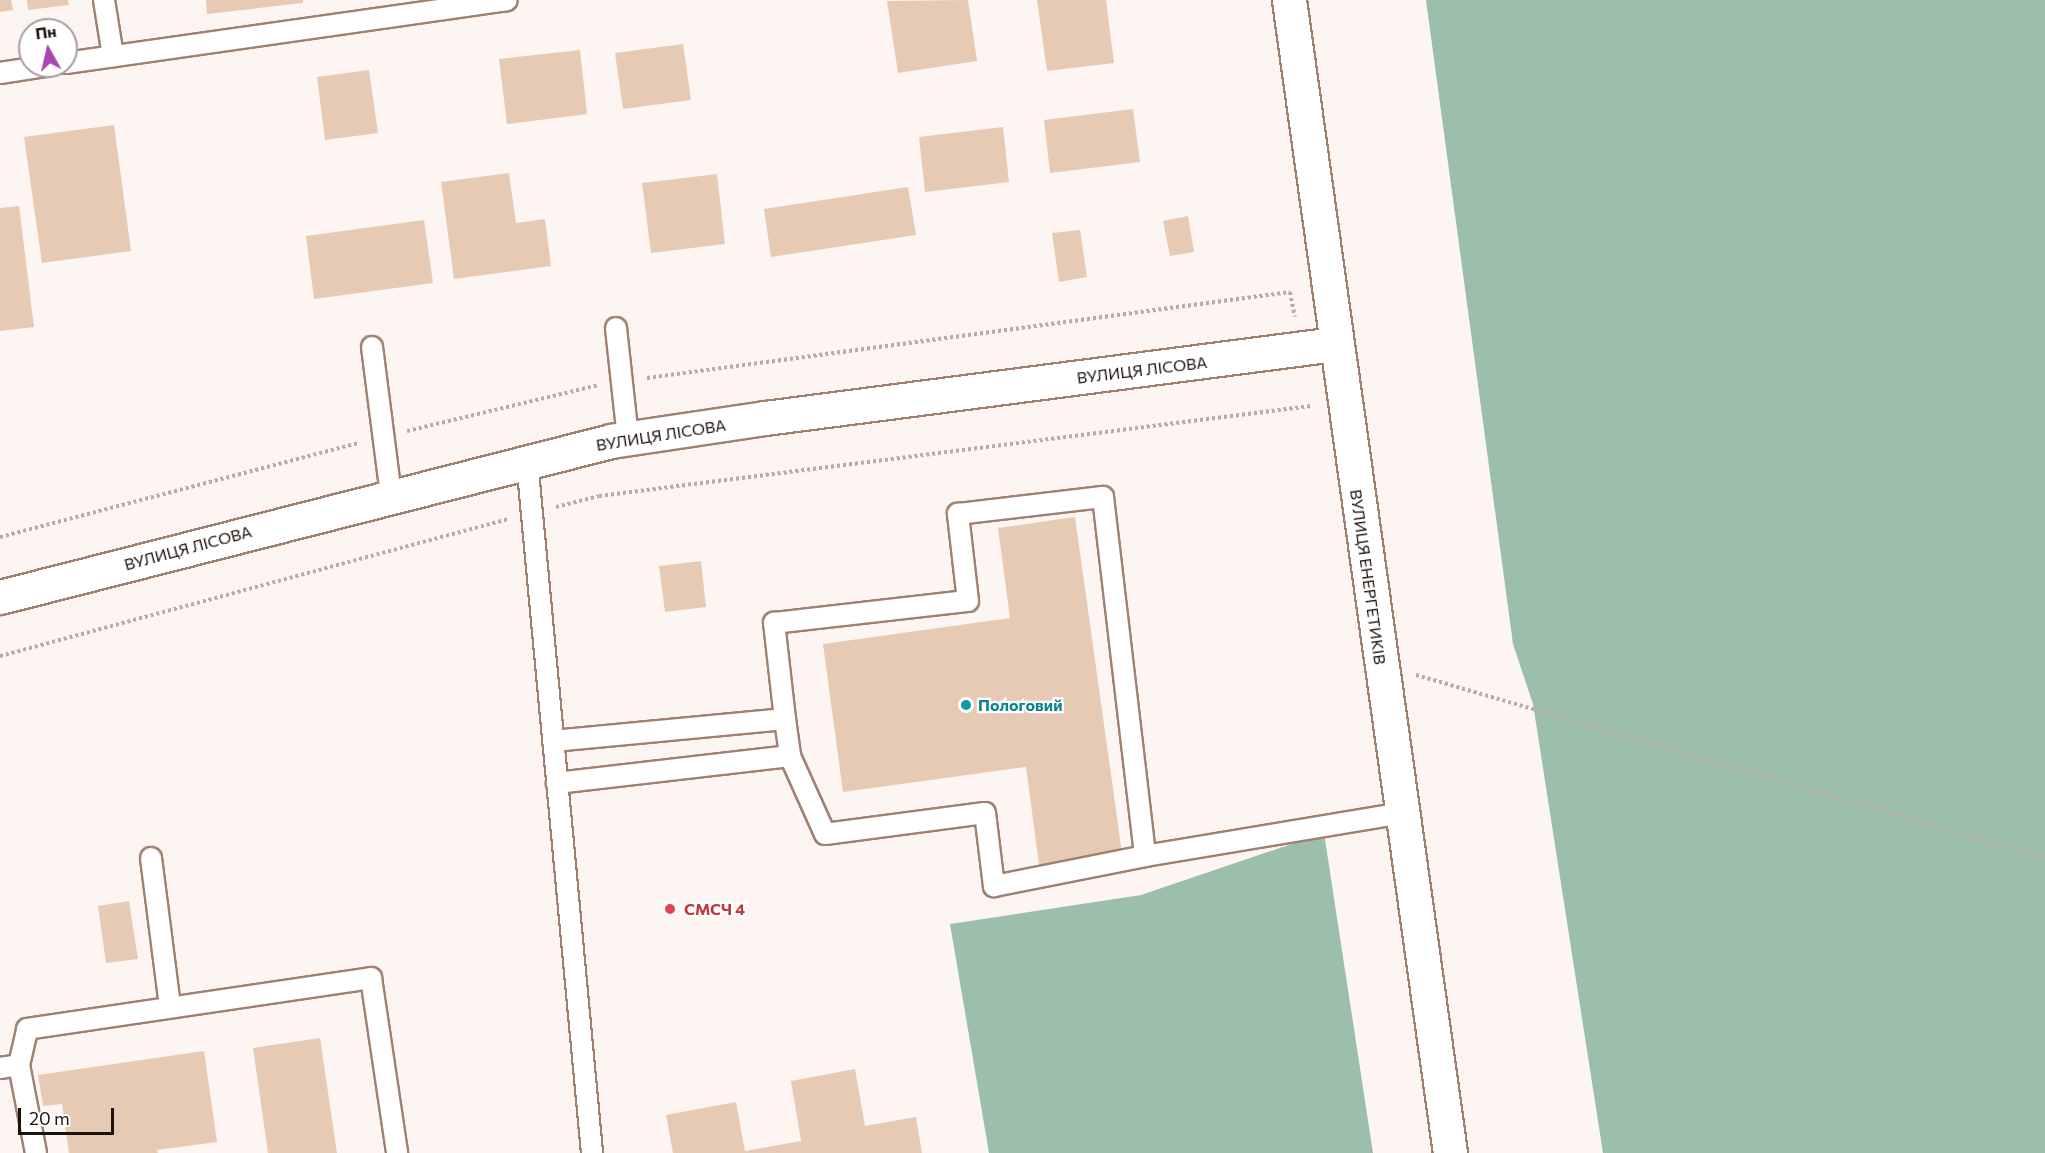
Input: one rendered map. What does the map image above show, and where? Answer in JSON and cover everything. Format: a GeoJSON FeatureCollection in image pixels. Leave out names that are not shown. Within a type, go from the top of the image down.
{"type":"FeatureCollection","features":[{"type":"Feature","properties":{"kind":"street","name":"ВУЛИЦЯ ЕНЕРГЕТИКІВ"},"geometry":{"type":"LineString","coordinates":[[1289,0],[1335,345],[1450,1153]]}},
{"type":"Feature","properties":{"kind":"street","name":"ВУЛИЦЯ ЛІСОВА"},"geometry":{"type":"LineString","coordinates":[[0,597],[527,461],[628,439],[765,418],[1335,345]]}},
{"type":"Feature","properties":{"kind":"lane"},"geometry":{"type":"LineString","coordinates":[[104,0],[113,56]]}},
{"type":"Feature","properties":{"kind":"lane"},"geometry":{"type":"LineString","coordinates":[[78,61],[507,0]]}},
{"type":"Feature","properties":{"kind":"lane"},"geometry":{"type":"LineString","coordinates":[[0,73],[18,70]]}},
{"type":"Feature","properties":{"kind":"lane"},"geometry":{"type":"LineString","coordinates":[[616,328],[628,439]]}},
{"type":"Feature","properties":{"kind":"lane"},"geometry":{"type":"LineString","coordinates":[[372,347],[392,496]]}},
{"type":"Feature","properties":{"kind":"lane"},"geometry":{"type":"LineString","coordinates":[[527,461],[592,1153]]}},
{"type":"Feature","properties":{"kind":"lane"},"geometry":{"type":"LineString","coordinates":[[1145,856],[1103,497],[958,514],[968,601],[774,623],[790,756],[825,834],[985,813],[994,886],[1145,856],[1402,813]]}},
{"type":"Feature","properties":{"kind":"lane"},"geometry":{"type":"LineString","coordinates":[[553,741],[785,719]]}},
{"type":"Feature","properties":{"kind":"lane"},"geometry":{"type":"LineString","coordinates":[[557,783],[790,756]]}},
{"type":"Feature","properties":{"kind":"lane"},"geometry":{"type":"LineString","coordinates":[[151,858],[171,1006]]}},
{"type":"Feature","properties":{"kind":"lane"},"geometry":{"type":"LineString","coordinates":[[36,1153],[9,1066],[27,1029],[371,978],[396,1153]]}},
{"type":"Feature","properties":{"kind":"path"},"geometry":{"type":"LineString","coordinates":[[0,537],[384,437],[622,381],[1290,292],[1312,417]]}},
{"type":"Feature","properties":{"kind":"path"},"geometry":{"type":"LineString","coordinates":[[0,657],[598,496],[1310,406]]}},
{"type":"Feature","properties":{"kind":"path"},"geometry":{"type":"LineString","coordinates":[[1381,665],[2045,858]]}},
{"type":"Feature","properties":{"kind":"green space"},"geometry":{"type":"Polygon","coordinates":[[[1426,0],[2045,0],[2045,1153],[1603,1153],[1533,704],[1513,644],[1426,0]]]}},
{"type":"Feature","properties":{"kind":"green space"},"geometry":{"type":"Polygon","coordinates":[[[1324,833],[1373,1153],[989,1153],[950,924],[1141,895],[1324,833]]]}},
{"type":"Feature","properties":{"kind":"building"},"geometry":{"type":"Polygon","coordinates":[[[0,0],[11,0],[13,10],[0,12],[0,0]]]}},
{"type":"Feature","properties":{"kind":"building"},"geometry":{"type":"Polygon","coordinates":[[[27,0],[68,0],[69,5],[28,10],[27,0]]]}},
{"type":"Feature","properties":{"kind":"building"},"geometry":{"type":"Polygon","coordinates":[[[206,0],[303,0],[303,3],[207,14],[206,0]]]}},
{"type":"Feature","properties":{"kind":"building"},"geometry":{"type":"Polygon","coordinates":[[[968,0],[977,61],[898,73],[887,1],[968,0]]]}},
{"type":"Feature","properties":{"kind":"building"},"geometry":{"type":"Polygon","coordinates":[[[1037,0],[1106,0],[1114,63],[1047,71],[1037,0]]]}},
{"type":"Feature","properties":{"kind":"building"},"geometry":{"type":"Polygon","coordinates":[[[683,44],[691,100],[623,109],[615,53],[683,44]]]}},
{"type":"Feature","properties":{"kind":"building"},"geometry":{"type":"Polygon","coordinates":[[[580,50],[587,114],[507,124],[499,59],[580,50]]]}},
{"type":"Feature","properties":{"kind":"building"},"geometry":{"type":"Polygon","coordinates":[[[369,70],[378,133],[325,140],[317,77],[369,70]]]}},
{"type":"Feature","properties":{"kind":"building"},"geometry":{"type":"Polygon","coordinates":[[[1133,109],[1140,162],[1050,173],[1044,120],[1133,109]]]}},
{"type":"Feature","properties":{"kind":"building"},"geometry":{"type":"Polygon","coordinates":[[[114,125],[131,251],[42,263],[24,137],[114,125]]]}},
{"type":"Feature","properties":{"kind":"building"},"geometry":{"type":"Polygon","coordinates":[[[1003,127],[1009,182],[925,192],[919,137],[1003,127]]]}},
{"type":"Feature","properties":{"kind":"building"},"geometry":{"type":"Polygon","coordinates":[[[509,173],[516,223],[545,219],[551,266],[454,279],[441,182],[509,173]]]}},
{"type":"Feature","properties":{"kind":"building"},"geometry":{"type":"Polygon","coordinates":[[[717,174],[725,244],[651,253],[642,183],[717,174]]]}},
{"type":"Feature","properties":{"kind":"building"},"geometry":{"type":"Polygon","coordinates":[[[908,187],[916,235],[771,257],[764,209],[908,187]]]}},
{"type":"Feature","properties":{"kind":"building"},"geometry":{"type":"Polygon","coordinates":[[[19,206],[34,327],[0,331],[0,208],[19,206]]]}},
{"type":"Feature","properties":{"kind":"building"},"geometry":{"type":"Polygon","coordinates":[[[1188,216],[1194,252],[1170,256],[1163,221],[1188,216]]]}},
{"type":"Feature","properties":{"kind":"building"},"geometry":{"type":"Polygon","coordinates":[[[424,220],[433,283],[314,299],[306,236],[424,220]]]}},
{"type":"Feature","properties":{"kind":"building"},"geometry":{"type":"Polygon","coordinates":[[[1080,230],[1087,277],[1059,282],[1052,233],[1080,230]]]}},
{"type":"Feature","properties":{"kind":"building","name":"Пологовий"},"geometry":{"type":"Polygon","coordinates":[[[1075,517],[1122,853],[1039,865],[1026,767],[843,792],[823,644],[1010,618],[998,528],[1075,517]]]}},
{"type":"Feature","properties":{"kind":"building"},"geometry":{"type":"Polygon","coordinates":[[[701,561],[706,607],[665,612],[659,566],[701,561]]]}},
{"type":"Feature","properties":{"kind":"building"},"geometry":{"type":"Polygon","coordinates":[[[129,901],[138,959],[106,963],[98,906],[129,901]]]}},
{"type":"Feature","properties":{"kind":"building"},"geometry":{"type":"Polygon","coordinates":[[[320,1038],[337,1153],[268,1153],[253,1048],[320,1038]]]}},
{"type":"Feature","properties":{"kind":"building"},"geometry":{"type":"Polygon","coordinates":[[[204,1051],[217,1142],[157,1150],[158,1153],[69,1153],[62,1104],[43,1106],[38,1075],[204,1051]]]}},
{"type":"Feature","properties":{"kind":"building"},"geometry":{"type":"Polygon","coordinates":[[[855,1069],[865,1126],[916,1117],[922,1153],[673,1153],[666,1115],[736,1102],[745,1151],[801,1141],[791,1081],[855,1069]]]}},
{"type":"Feature","properties":{"kind":"place","name":"Пологовий"},"geometry":{"type":"Point","coordinates":[966,705]}},
{"type":"Feature","properties":{"kind":"place","name":"СМСЧ 4"},"geometry":{"type":"Point","coordinates":[670,909]}}]}
